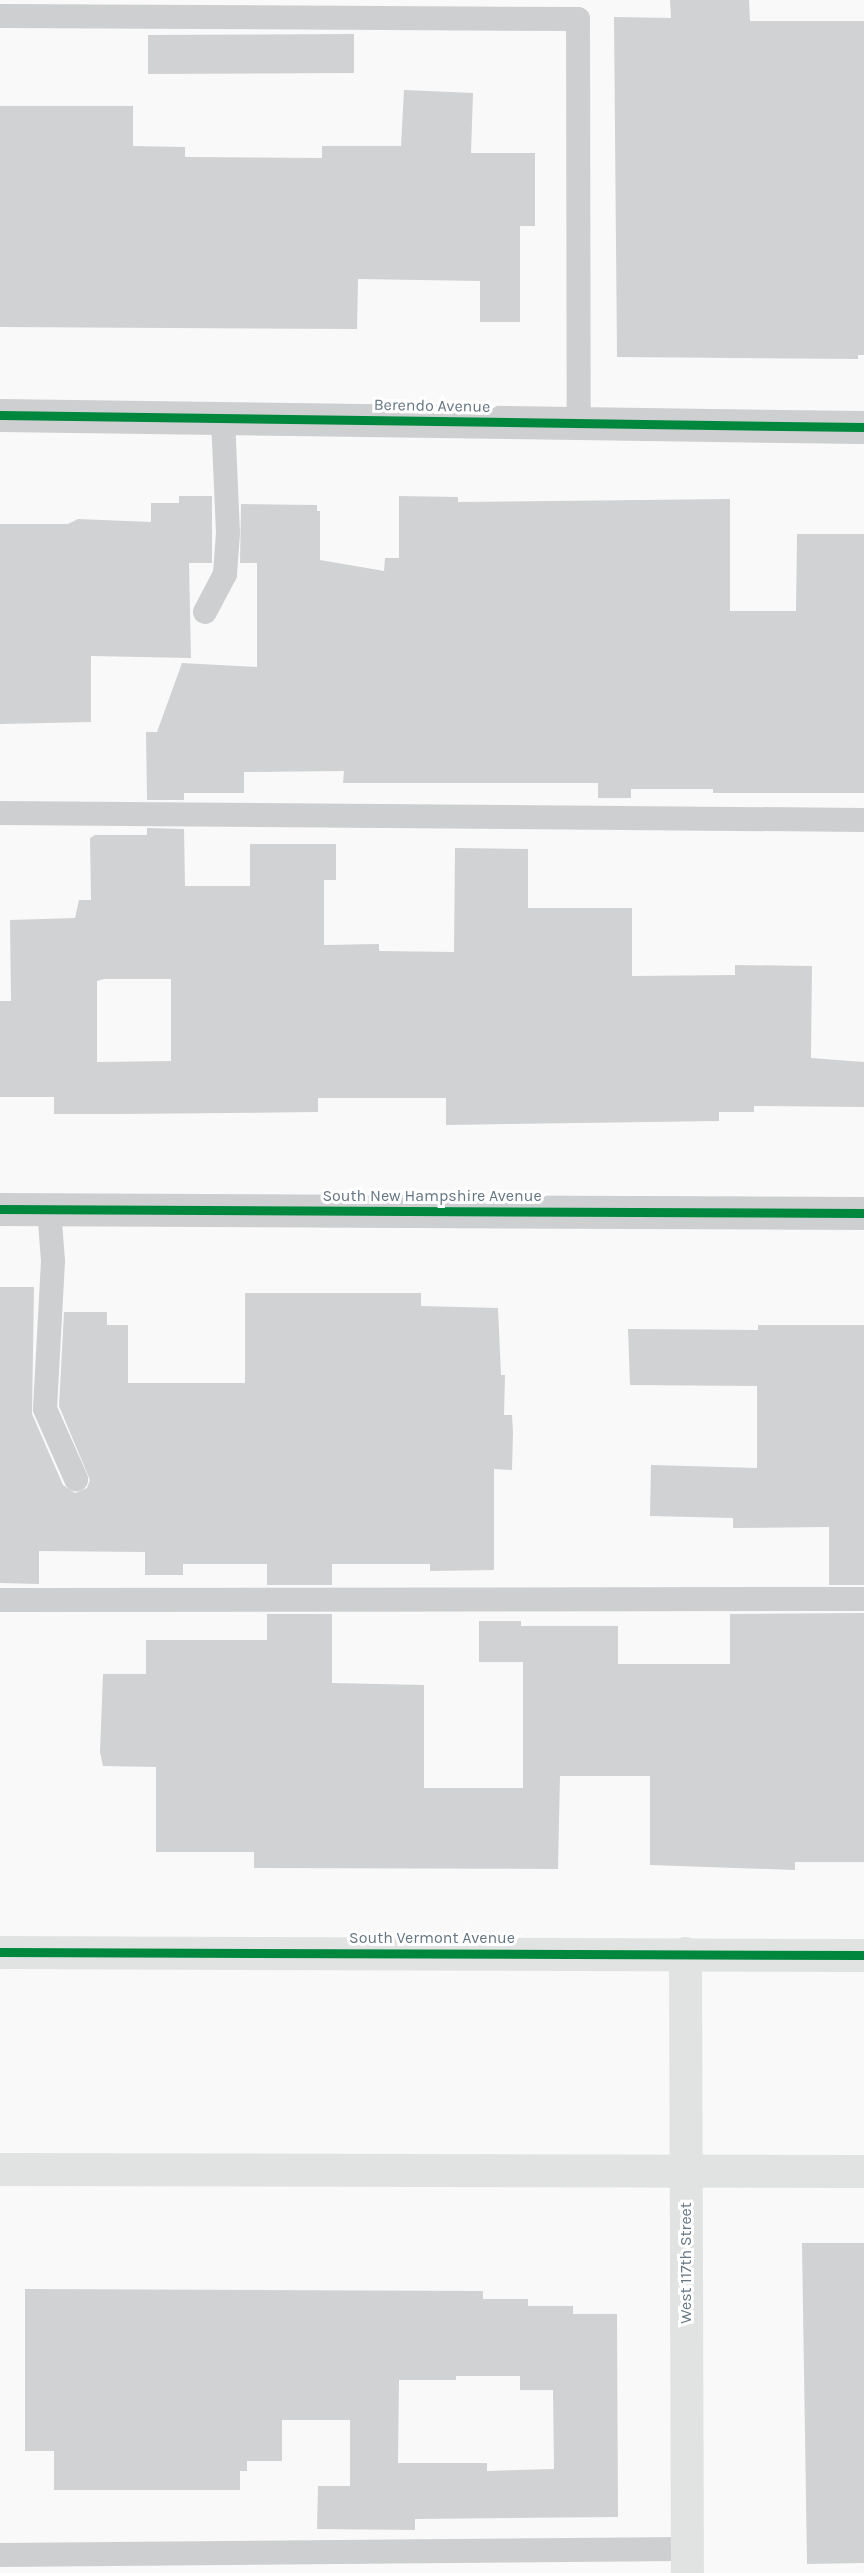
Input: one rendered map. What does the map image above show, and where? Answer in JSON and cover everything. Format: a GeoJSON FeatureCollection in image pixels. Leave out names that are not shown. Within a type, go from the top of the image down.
{"type":"FeatureCollection","features":[{"type":"Feature","properties":{"kind":"main road","name":"South Vermont Avenue"},"geometry":{"type":"LineString","coordinates":[[0,1952],[864,1955]]}},
{"type":"Feature","properties":{"kind":"main road","name":"West 117th Street"},"geometry":{"type":"LineString","coordinates":[[685,1953],[687,2561]]}},
{"type":"Feature","properties":{"kind":"main road"},"geometry":{"type":"LineString","coordinates":[[0,2169],[864,2171]]}},
{"type":"Feature","properties":{"kind":"street","name":"Berendo Avenue"},"geometry":{"type":"LineString","coordinates":[[0,415],[864,427]]}},
{"type":"Feature","properties":{"kind":"street","name":"South New Hampshire Avenue"},"geometry":{"type":"LineString","coordinates":[[0,1209],[864,1213]]}},
{"type":"Feature","properties":{"kind":"lane"},"geometry":{"type":"LineString","coordinates":[[0,16],[578,19],[579,423]]}},
{"type":"Feature","properties":{"kind":"lane"},"geometry":{"type":"LineString","coordinates":[[205,612],[225,574],[228,533],[223,418]]}},
{"type":"Feature","properties":{"kind":"lane"},"geometry":{"type":"LineString","coordinates":[[0,813],[864,820]]}},
{"type":"Feature","properties":{"kind":"lane"},"geometry":{"type":"LineString","coordinates":[[49,1209],[53,1261],[45,1409],[76,1479]]}},
{"type":"Feature","properties":{"kind":"lane"},"geometry":{"type":"LineString","coordinates":[[0,1600],[864,1599]]}},
{"type":"Feature","properties":{"kind":"lane"},"geometry":{"type":"LineString","coordinates":[[0,2554],[394,2562],[687,2561]]}},
{"type":"Feature","properties":{"kind":"building"},"geometry":{"type":"Polygon","coordinates":[[[670,0],[749,0],[750,21],[864,21],[864,355],[858,355],[858,359],[617,357],[614,17],[671,18],[670,0]]]}},
{"type":"Feature","properties":{"kind":"building"},"geometry":{"type":"Polygon","coordinates":[[[354,34],[354,73],[148,74],[148,35],[354,34]]]}},
{"type":"Feature","properties":{"kind":"building"},"geometry":{"type":"Polygon","coordinates":[[[404,90],[473,93],[471,153],[535,153],[535,226],[520,226],[520,322],[480,322],[480,281],[358,279],[357,329],[0,327],[0,106],[133,106],[133,146],[185,147],[185,157],[322,158],[322,146],[401,146],[404,90]]]}},
{"type":"Feature","properties":{"kind":"building"},"geometry":{"type":"Polygon","coordinates":[[[179,496],[212,496],[212,563],[189,563],[191,658],[91,656],[91,722],[0,724],[0,524],[68,524],[78,519],[151,522],[151,503],[179,503],[179,496]]]}},
{"type":"Feature","properties":{"kind":"building"},"geometry":{"type":"Polygon","coordinates":[[[399,496],[458,497],[458,502],[730,499],[730,611],[796,611],[797,534],[864,534],[864,793],[713,793],[713,789],[631,789],[631,798],[598,798],[598,783],[343,783],[344,771],[244,772],[244,793],[184,793],[184,800],[147,800],[146,732],[157,732],[182,663],[257,667],[257,563],[240,563],[241,504],[317,505],[317,511],[320,511],[320,560],[384,571],[385,558],[399,558],[399,496]]]}},
{"type":"Feature","properties":{"kind":"building"},"geometry":{"type":"Polygon","coordinates":[[[147,828],[184,829],[185,886],[250,886],[250,844],[336,844],[336,880],[324,880],[324,945],[379,944],[379,951],[454,952],[455,848],[528,849],[528,908],[632,908],[632,976],[735,975],[735,965],[812,966],[811,1058],[864,1062],[864,1107],[754,1106],[754,1112],[719,1112],[719,1121],[446,1125],[446,1098],[318,1098],[318,1112],[54,1114],[54,1097],[0,1097],[0,1001],[11,1001],[10,920],[75,918],[79,900],[91,900],[90,838],[95,835],[147,835],[147,828]],[[104,979],[97,981],[97,1062],[171,1061],[171,979],[104,979]]]}},
{"type":"Feature","properties":{"kind":"building"},"geometry":{"type":"Polygon","coordinates":[[[0,1287],[34,1287],[32,1414],[63,1485],[75,1493],[87,1488],[90,1480],[59,1406],[64,1312],[107,1312],[107,1325],[128,1325],[128,1383],[245,1383],[245,1293],[421,1293],[421,1306],[498,1308],[501,1375],[505,1375],[504,1415],[512,1415],[513,1432],[512,1470],[494,1469],[494,1570],[430,1571],[430,1564],[332,1564],[332,1585],[267,1585],[267,1564],[183,1564],[183,1575],[145,1575],[145,1552],[39,1551],[39,1584],[0,1583],[0,1287]]]}},
{"type":"Feature","properties":{"kind":"building"},"geometry":{"type":"Polygon","coordinates":[[[758,1325],[864,1325],[864,1585],[829,1585],[829,1527],[733,1528],[733,1518],[650,1516],[651,1465],[757,1468],[757,1386],[630,1385],[628,1329],[758,1330],[758,1325]]]}},
{"type":"Feature","properties":{"kind":"building"},"geometry":{"type":"Polygon","coordinates":[[[864,1613],[864,1862],[795,1862],[795,1870],[650,1865],[650,1776],[560,1776],[558,1869],[254,1868],[254,1852],[156,1852],[156,1767],[103,1766],[100,1752],[103,1674],[146,1674],[146,1640],[267,1640],[267,1614],[332,1614],[332,1683],[424,1685],[424,1788],[523,1788],[523,1662],[479,1662],[479,1621],[521,1621],[521,1626],[618,1626],[618,1664],[730,1664],[730,1614],[864,1613]]]}},
{"type":"Feature","properties":{"kind":"building"},"geometry":{"type":"Polygon","coordinates":[[[802,2243],[864,2243],[864,2563],[807,2564],[802,2243]]]}},
{"type":"Feature","properties":{"kind":"building"},"geometry":{"type":"Polygon","coordinates":[[[25,2289],[483,2291],[483,2299],[528,2299],[528,2306],[573,2306],[573,2314],[617,2314],[618,2517],[415,2519],[415,2530],[317,2529],[318,2486],[350,2486],[350,2420],[282,2420],[282,2461],[247,2461],[247,2471],[240,2471],[240,2490],[54,2490],[54,2451],[25,2451],[25,2289]],[[456,2376],[456,2380],[399,2380],[398,2463],[487,2463],[487,2471],[554,2469],[553,2390],[520,2390],[520,2376],[456,2376]]]}},
{"type":"Feature","properties":{"kind":"cycle path"},"geometry":{"type":"LineString","coordinates":[[0,415],[864,427]]}},
{"type":"Feature","properties":{"kind":"cycle path"},"geometry":{"type":"LineString","coordinates":[[0,1209],[864,1213]]}},
{"type":"Feature","properties":{"kind":"cycle path"},"geometry":{"type":"LineString","coordinates":[[0,1952],[864,1955]]}}]}
